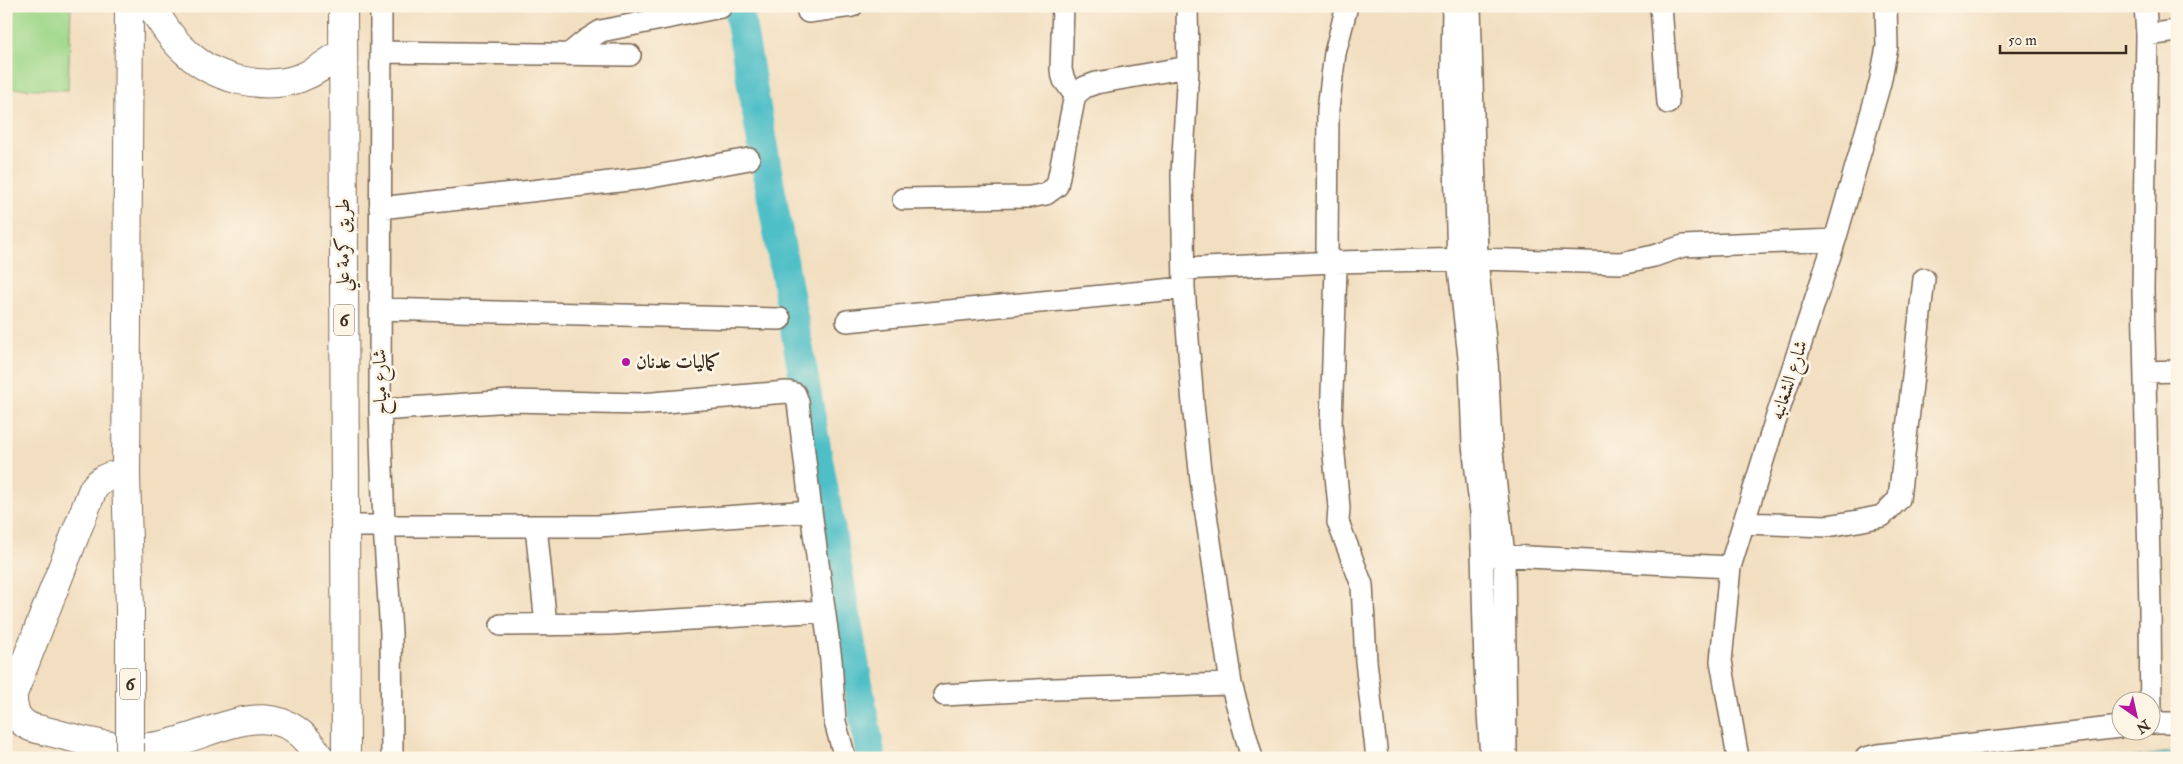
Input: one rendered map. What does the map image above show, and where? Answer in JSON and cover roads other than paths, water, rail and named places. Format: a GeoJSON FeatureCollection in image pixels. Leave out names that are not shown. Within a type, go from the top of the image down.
{"type":"FeatureCollection","features":[{"type":"Feature","properties":{"kind":"highway","name":"6"},"geometry":{"type":"LineString","coordinates":[[129,6],[126,475],[130,610],[130,758]]}},
{"type":"Feature","properties":{"kind":"highway"},"geometry":{"type":"LineString","coordinates":[[151,6],[171,37],[187,54],[212,70],[239,80],[266,83],[299,78],[321,68],[343,52]]}},
{"type":"Feature","properties":{"kind":"highway","name":"طريق كرمة علي"},"geometry":{"type":"LineString","coordinates":[[343,6],[346,758]]}},
{"type":"Feature","properties":{"kind":"highway"},"geometry":{"type":"LineString","coordinates":[[126,475],[107,477],[93,489],[14,694],[14,710],[18,717],[30,727],[37,729],[134,748],[164,745],[226,724],[265,719],[286,724],[295,730],[312,745],[320,758]]}},
{"type":"Feature","properties":{"kind":"street","name":"شارع مياح"},"geometry":{"type":"LineString","coordinates":[[381,6],[380,410],[384,526],[391,634],[392,758]]}},
{"type":"Feature","properties":{"kind":"street"},"geometry":{"type":"LineString","coordinates":[[808,12],[852,6]]}},
{"type":"Feature","properties":{"kind":"street"},"geometry":{"type":"LineString","coordinates":[[1063,6],[1061,70],[1064,80],[1076,95]]}},
{"type":"Feature","properties":{"kind":"street"},"geometry":{"type":"LineString","coordinates":[[1187,6],[1188,67],[1182,174],[1184,279],[1193,404],[1201,480],[1231,684],[1252,758]]}},
{"type":"Feature","properties":{"kind":"street"},"geometry":{"type":"LineString","coordinates":[[1347,6],[1335,53],[1328,109],[1327,256],[1334,262],[1336,269],[1331,424],[1339,507],[1338,522],[1362,584],[1366,662],[1377,758]]}},
{"type":"Feature","properties":{"kind":"street"},"geometry":{"type":"LineString","coordinates":[[1453,6],[1462,69],[1467,260],[1487,360],[1492,444],[1493,555],[1506,758]]}},
{"type":"Feature","properties":{"kind":"street"},"geometry":{"type":"LineString","coordinates":[[1462,69],[1470,6]]}},
{"type":"Feature","properties":{"kind":"street"},"geometry":{"type":"LineString","coordinates":[[1661,6],[1668,102]]}},
{"type":"Feature","properties":{"kind":"street","name":"شارع الشغانبه"},"geometry":{"type":"LineString","coordinates":[[1738,758],[1721,662],[1730,567],[1835,240],[1880,83],[1886,47],[1886,6]]}},
{"type":"Feature","properties":{"kind":"street"},"geometry":{"type":"LineString","coordinates":[[2145,6],[2147,35],[2143,289],[2151,692]]}},
{"type":"Feature","properties":{"kind":"street"},"geometry":{"type":"LineString","coordinates":[[569,54],[585,40],[636,15],[721,7]]}},
{"type":"Feature","properties":{"kind":"street"},"geometry":{"type":"LineString","coordinates":[[2147,35],[2177,31]]}},
{"type":"Feature","properties":{"kind":"street"},"geometry":{"type":"LineString","coordinates":[[381,52],[630,55]]}},
{"type":"Feature","properties":{"kind":"street"},"geometry":{"type":"LineString","coordinates":[[903,199],[1030,197],[1046,194],[1057,186],[1076,95],[1084,87],[1096,83],[1188,67]]}},
{"type":"Feature","properties":{"kind":"street"},"geometry":{"type":"LineString","coordinates":[[380,208],[646,178],[749,159]]}},
{"type":"Feature","properties":{"kind":"street"},"geometry":{"type":"LineString","coordinates":[[848,321],[1334,262],[1467,260],[1621,263],[1654,256],[1683,246],[1835,240]]}},
{"type":"Feature","properties":{"kind":"street"},"geometry":{"type":"LineString","coordinates":[[1743,523],[1827,526],[1882,516],[1899,499],[1924,279]]}},
{"type":"Feature","properties":{"kind":"street"},"geometry":{"type":"LineString","coordinates":[[380,309],[780,318]]}},
{"type":"Feature","properties":{"kind":"street"},"geometry":{"type":"LineString","coordinates":[[2145,372],[2177,371]]}},
{"type":"Feature","properties":{"kind":"street"},"geometry":{"type":"LineString","coordinates":[[380,410],[510,401],[641,404],[787,392],[795,394],[798,402],[831,660],[835,722],[845,758]]}},
{"type":"Feature","properties":{"kind":"street"},"geometry":{"type":"LineString","coordinates":[[344,526],[598,526],[811,511]]}},
{"type":"Feature","properties":{"kind":"street"},"geometry":{"type":"LineString","coordinates":[[536,526],[546,625]]}},
{"type":"Feature","properties":{"kind":"street"},"geometry":{"type":"LineString","coordinates":[[1493,555],[1730,567]]}},
{"type":"Feature","properties":{"kind":"street"},"geometry":{"type":"LineString","coordinates":[[1491,758],[1485,666],[1493,555]]}},
{"type":"Feature","properties":{"kind":"street"},"geometry":{"type":"LineString","coordinates":[[501,625],[610,624],[824,611]]}},
{"type":"Feature","properties":{"kind":"street"},"geometry":{"type":"LineString","coordinates":[[944,695],[1054,689],[1231,684]]}},
{"type":"Feature","properties":{"kind":"street"},"geometry":{"type":"LineString","coordinates":[[2160,723],[2177,723]]}},
{"type":"Feature","properties":{"kind":"street"},"geometry":{"type":"LineString","coordinates":[[1866,758],[1878,755],[2110,728]]}},
{"type":"Feature","properties":{"kind":"water"},"geometry":{"type":"Polygon","coordinates":[[[2177,751],[2177,758],[2128,758],[2177,751]]]}},
{"type":"Feature","properties":{"kind":"waterway"},"geometry":{"type":"LineString","coordinates":[[738,6],[871,758]]}},
{"type":"Feature","properties":{"kind":"place","name":"كماليات عدنان"},"geometry":{"type":"Point","coordinates":[626,362]}}]}
